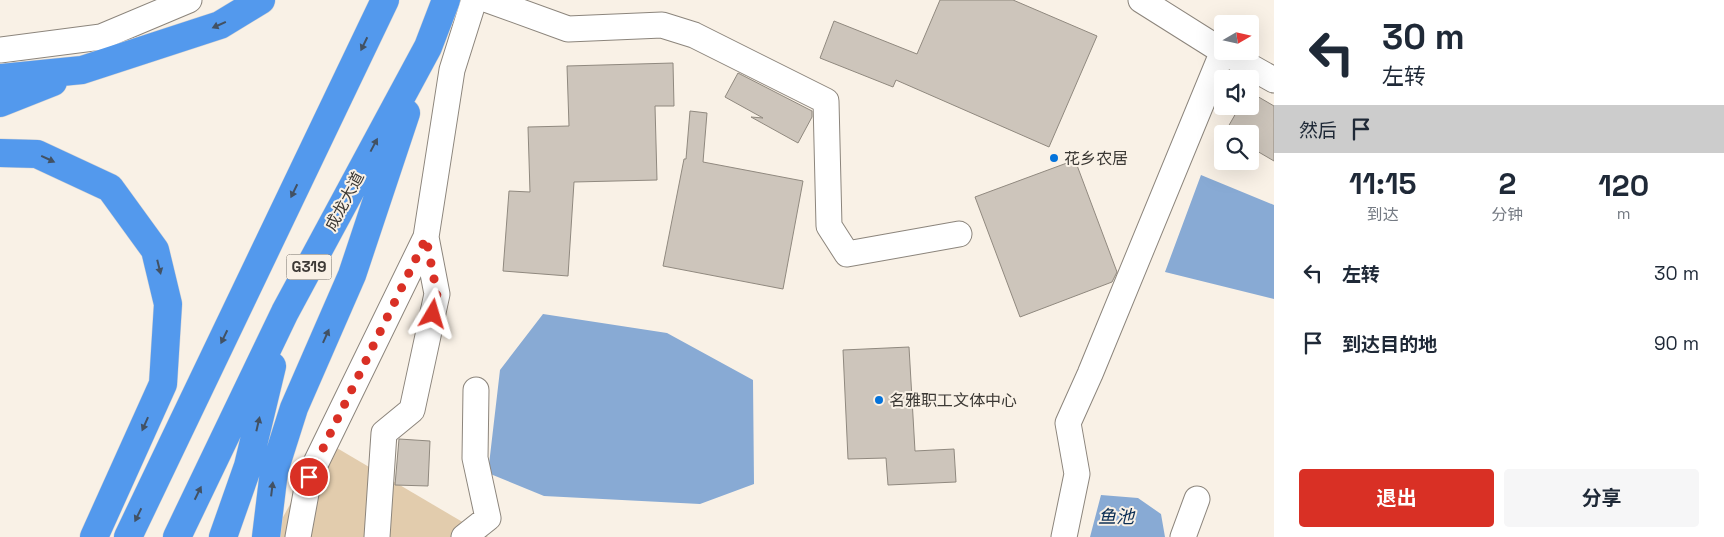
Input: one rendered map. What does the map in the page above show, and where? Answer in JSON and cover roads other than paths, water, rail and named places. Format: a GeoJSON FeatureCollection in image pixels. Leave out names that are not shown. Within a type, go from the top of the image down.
{"type":"FeatureCollection","features":[{"type":"Feature","properties":{"kind":"highway"},"geometry":{"type":"LineString","coordinates":[[0,103],[82,70],[220,25],[261,0]]}},
{"type":"Feature","properties":{"kind":"highway","name":"G319"},"geometry":{"type":"LineString","coordinates":[[128,537],[385,0]]}},
{"type":"Feature","properties":{"kind":"highway","name":"成龙大道"},"geometry":{"type":"LineString","coordinates":[[177,537],[285,312],[428,47],[446,0]]}},
{"type":"Feature","properties":{"kind":"highway"},"geometry":{"type":"LineString","coordinates":[[266,537],[274,471],[294,408],[352,275],[428,47]]}},
{"type":"Feature","properties":{"kind":"highway"},"geometry":{"type":"LineString","coordinates":[[0,78],[82,70]]}},
{"type":"Feature","properties":{"kind":"highway"},"geometry":{"type":"LineString","coordinates":[[0,153],[37,154],[110,188],[155,250],[168,304],[163,384],[94,537]]}},
{"type":"Feature","properties":{"kind":"highway"},"geometry":{"type":"LineString","coordinates":[[223,537],[248,466],[285,312]]}},
{"type":"Feature","properties":{"kind":"street"},"geometry":{"type":"LineString","coordinates":[[0,50],[101,37],[189,0]]}},
{"type":"Feature","properties":{"kind":"street"},"geometry":{"type":"LineString","coordinates":[[298,537],[309,477],[426,238],[452,70],[474,0]]}},
{"type":"Feature","properties":{"kind":"street"},"geometry":{"type":"LineString","coordinates":[[488,0],[568,29],[662,25],[694,36],[826,101],[830,226],[847,254],[959,234]]}},
{"type":"Feature","properties":{"kind":"street"},"geometry":{"type":"LineString","coordinates":[[1141,0],[1214,45]]}},
{"type":"Feature","properties":{"kind":"street"},"geometry":{"type":"LineString","coordinates":[[1064,537],[1078,474],[1068,423],[1219,60]]}},
{"type":"Feature","properties":{"kind":"street"},"geometry":{"type":"LineString","coordinates":[[1239,60],[1274,80]]}},
{"type":"Feature","properties":{"kind":"street"},"geometry":{"type":"LineString","coordinates":[[377,537],[384,433],[412,410],[437,294],[426,238]]}},
{"type":"Feature","properties":{"kind":"street"},"geometry":{"type":"LineString","coordinates":[[464,537],[488,518],[475,458],[476,390]]}},
{"type":"Feature","properties":{"kind":"street"},"geometry":{"type":"LineString","coordinates":[[1183,537],[1197,500]]}},
{"type":"Feature","properties":{"kind":"water"},"geometry":{"type":"Polygon","coordinates":[[[1201,175],[1274,205],[1274,299],[1165,272],[1201,175]]]}},
{"type":"Feature","properties":{"kind":"water"},"geometry":{"type":"Polygon","coordinates":[[[543,314],[667,333],[753,380],[754,484],[700,504],[544,496],[488,473],[500,370],[543,314]]]}},
{"type":"Feature","properties":{"kind":"water","name":"鱼池"},"geometry":{"type":"Polygon","coordinates":[[[1101,495],[1138,498],[1161,514],[1165,537],[1090,537],[1101,495]]]}},
{"type":"Feature","properties":{"kind":"place","name":"花乡农居"},"geometry":{"type":"Point","coordinates":[1054,158]}},
{"type":"Feature","properties":{"kind":"place","name":"名雅职工文体中心"},"geometry":{"type":"Point","coordinates":[879,400]}}]}
